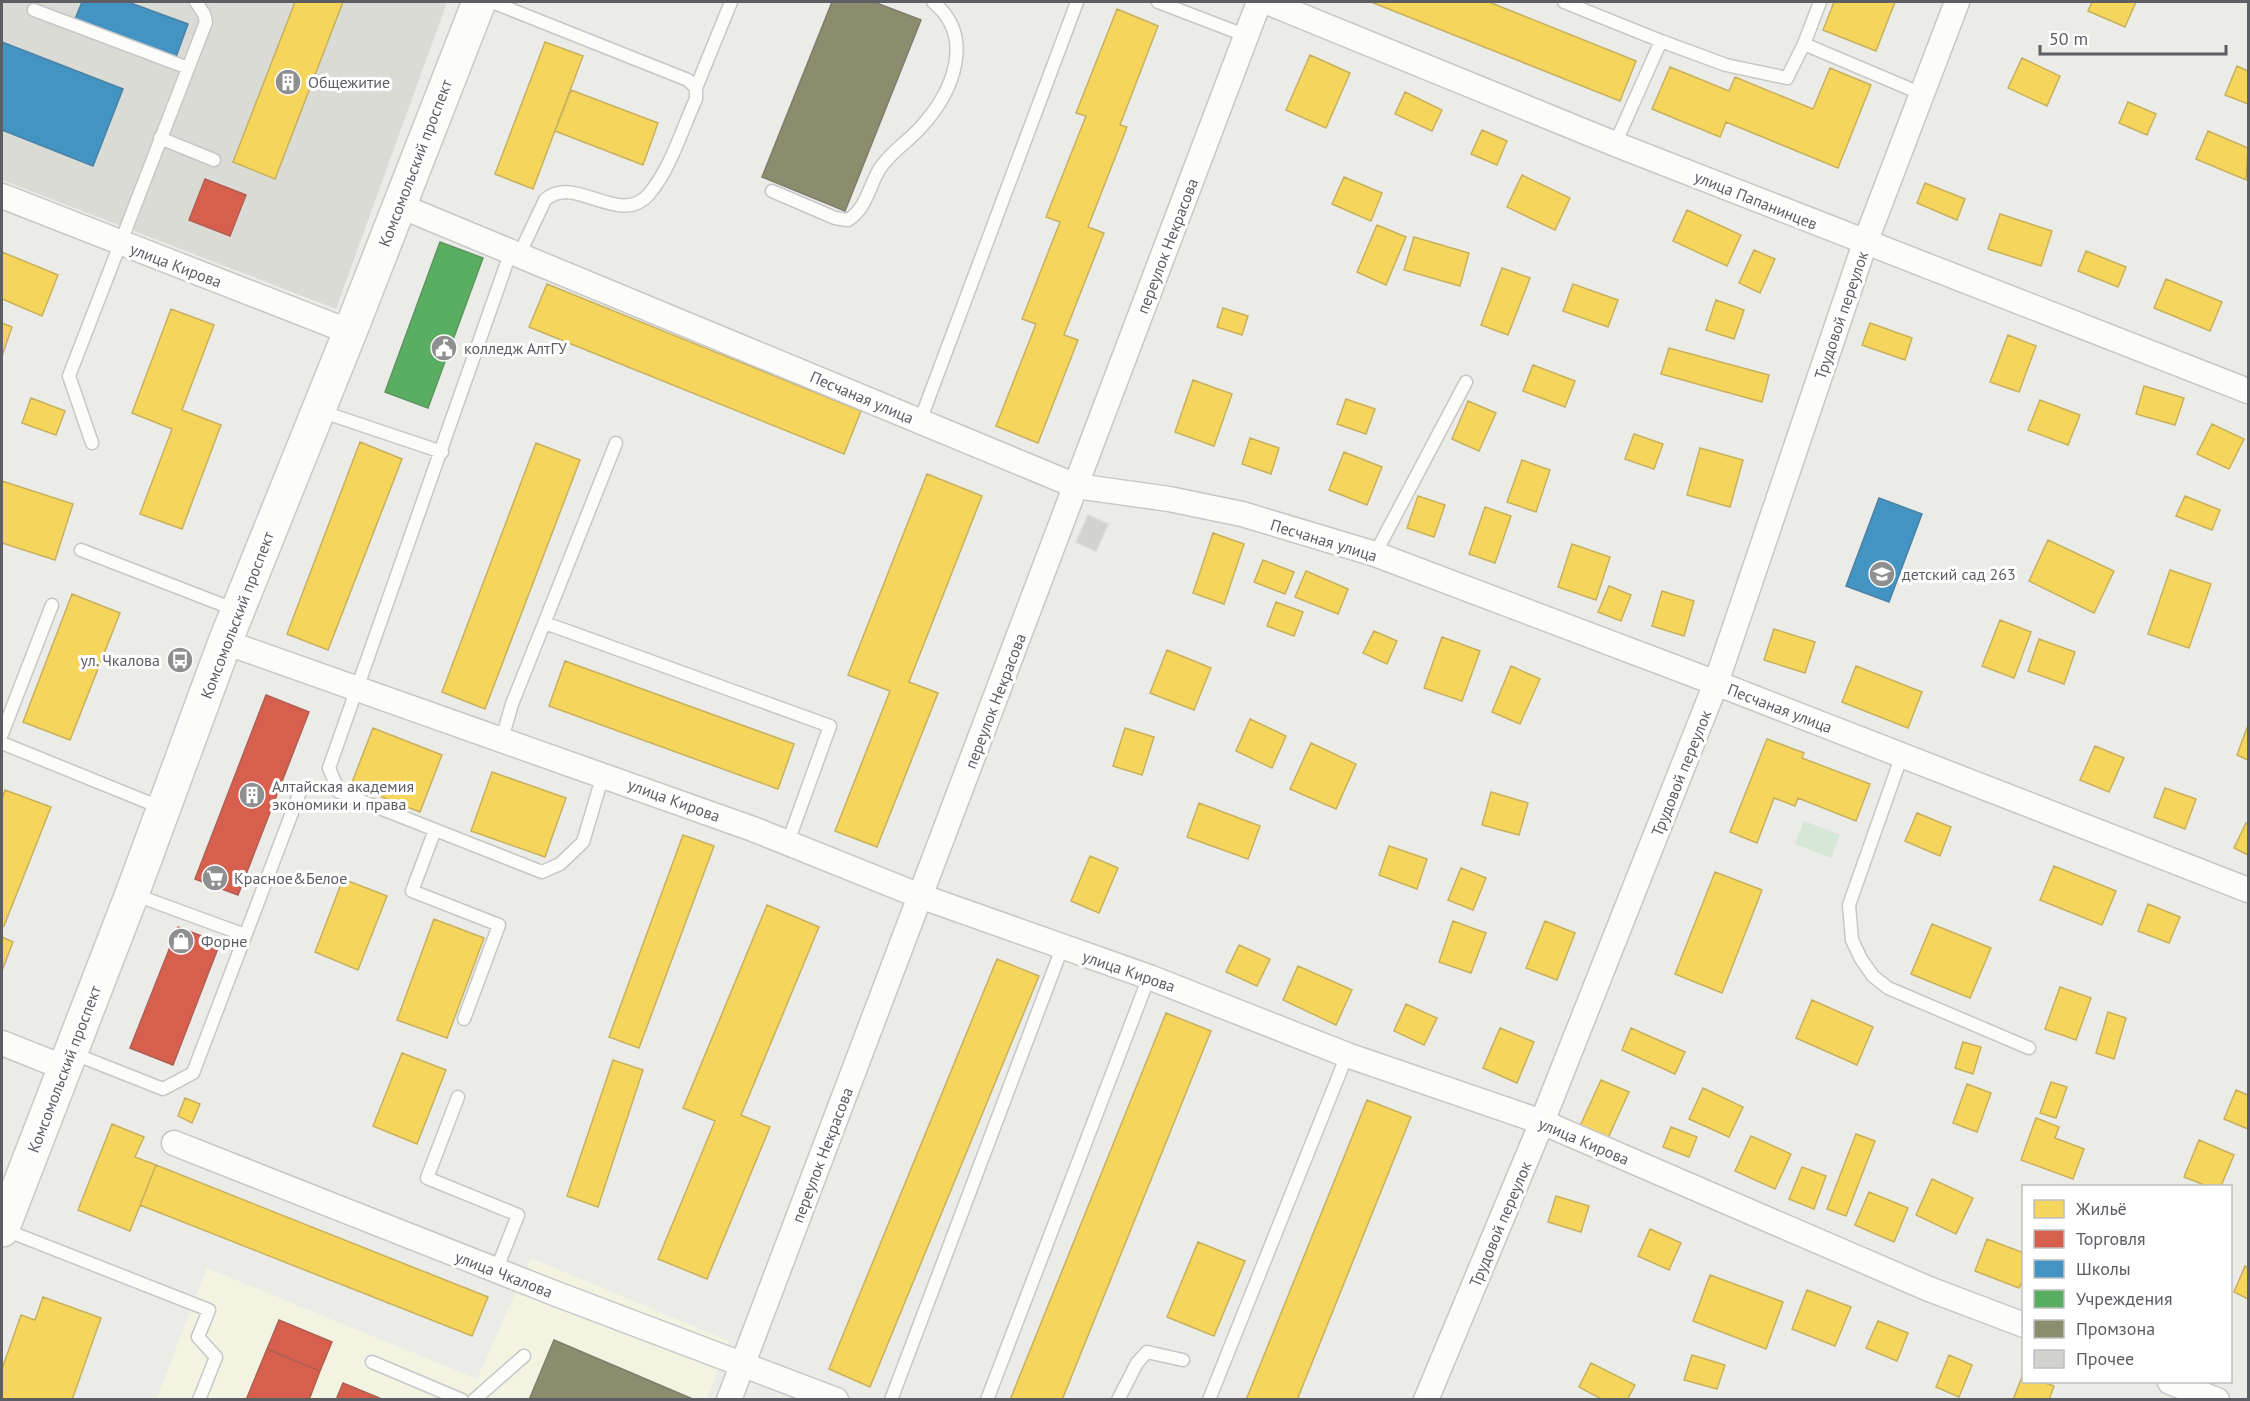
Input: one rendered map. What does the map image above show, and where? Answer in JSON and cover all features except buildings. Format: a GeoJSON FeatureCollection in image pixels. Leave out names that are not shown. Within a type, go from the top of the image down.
{"type":"FeatureCollection","features":[{"type":"Feature","properties":{"kind":"main road","name":"Комсомольский проспект"},"geometry":{"type":"LineString","coordinates":[[2,1229],[132,894],[225,642],[350,332],[479,2]]}},
{"type":"Feature","properties":{"kind":"street","name":"переулок Некрасова"},"geometry":{"type":"LineString","coordinates":[[729,1400],[1259,2]]}},
{"type":"Feature","properties":{"kind":"street","name":"улица Папанинцев"},"geometry":{"type":"LineString","coordinates":[[1267,2],[1615,144],[2248,391]]}},
{"type":"Feature","properties":{"kind":"street","name":"Трудовой переулок"},"geometry":{"type":"LineString","coordinates":[[1426,1400],[1542,1122],[1716,683],[1865,243],[1957,2]]}},
{"type":"Feature","properties":{"kind":"street","name":"улица Кирова"},"geometry":{"type":"LineString","coordinates":[[2,196],[350,332]]}},
{"type":"Feature","properties":{"kind":"street","name":"Песчаная улица"},"geometry":{"type":"LineString","coordinates":[[398,206],[1076,486],[1242,514],[1375,554],[1716,683],[2248,890]]}},
{"type":"Feature","properties":{"kind":"street","name":"улица Кирова"},"geometry":{"type":"LineString","coordinates":[[225,642],[788,842],[920,896],[1149,977],[1347,1055],[1542,1122],[1929,1289],[2022,1324]]}},
{"type":"Feature","properties":{"kind":"street"},"geometry":{"type":"LineString","coordinates":[[2,1042],[68,1060]]}},
{"type":"Feature","properties":{"kind":"street","name":"улица Чкалова"},"geometry":{"type":"LineString","coordinates":[[174,1143],[496,1271],[836,1400]]}},
{"type":"Feature","properties":{"kind":"street"},"geometry":{"type":"LineString","coordinates":[[2173,1383],[2217,1400]]}},
{"type":"Feature","properties":{"kind":"lane"},"geometry":{"type":"LineString","coordinates":[[92,443],[69,375],[206,22],[196,2]]}},
{"type":"Feature","properties":{"kind":"lane"},"geometry":{"type":"LineString","coordinates":[[492,2],[688,80],[696,88]]}},
{"type":"Feature","properties":{"kind":"lane"},"geometry":{"type":"LineString","coordinates":[[603,775],[583,842],[561,864],[542,872],[339,792],[329,768],[515,253],[545,200],[551,195],[567,192],[617,206],[635,204],[648,195],[663,171],[696,99],[696,88],[731,2]]}},
{"type":"Feature","properties":{"kind":"lane"},"geometry":{"type":"LineString","coordinates":[[772,191],[835,218],[848,220],[857,214],[880,169],[940,105],[951,82],[956,56],[956,31],[945,11],[933,2]]}},
{"type":"Feature","properties":{"kind":"lane"},"geometry":{"type":"LineString","coordinates":[[920,421],[1077,2]]}},
{"type":"Feature","properties":{"kind":"lane"},"geometry":{"type":"LineString","coordinates":[[1158,2],[1247,36]]}},
{"type":"Feature","properties":{"kind":"lane"},"geometry":{"type":"LineString","coordinates":[[1564,2],[1726,65],[1787,78],[1804,44],[1820,2]]}},
{"type":"Feature","properties":{"kind":"lane"},"geometry":{"type":"LineString","coordinates":[[34,10],[188,68]]}},
{"type":"Feature","properties":{"kind":"lane"},"geometry":{"type":"LineString","coordinates":[[1615,144],[1661,41]]}},
{"type":"Feature","properties":{"kind":"lane"},"geometry":{"type":"LineString","coordinates":[[1804,44],[1922,94]]}},
{"type":"Feature","properties":{"kind":"lane"},"geometry":{"type":"LineString","coordinates":[[160,138],[214,160]]}},
{"type":"Feature","properties":{"kind":"lane"},"geometry":{"type":"LineString","coordinates":[[1375,554],[1466,382]]}},
{"type":"Feature","properties":{"kind":"lane"},"geometry":{"type":"LineString","coordinates":[[319,410],[442,452]]}},
{"type":"Feature","properties":{"kind":"lane"},"geometry":{"type":"LineString","coordinates":[[502,739],[512,704],[616,444]]}},
{"type":"Feature","properties":{"kind":"lane"},"geometry":{"type":"LineString","coordinates":[[81,549],[238,610]]}},
{"type":"Feature","properties":{"kind":"lane"},"geometry":{"type":"LineString","coordinates":[[2,734],[52,605]]}},
{"type":"Feature","properties":{"kind":"lane"},"geometry":{"type":"LineString","coordinates":[[545,622],[830,726],[788,842]]}},
{"type":"Feature","properties":{"kind":"lane"},"geometry":{"type":"LineString","coordinates":[[2,743],[164,808]]}},
{"type":"Feature","properties":{"kind":"lane"},"geometry":{"type":"LineString","coordinates":[[1902,755],[1850,905],[1852,940],[1861,959],[1874,976],[1902,995],[2029,1048]]}},
{"type":"Feature","properties":{"kind":"lane"},"geometry":{"type":"LineString","coordinates":[[68,1060],[163,1089],[193,1073],[301,789]]}},
{"type":"Feature","properties":{"kind":"lane"},"geometry":{"type":"LineString","coordinates":[[435,830],[412,891],[499,925],[464,1019]]}},
{"type":"Feature","properties":{"kind":"lane"},"geometry":{"type":"LineString","coordinates":[[132,894],[245,935]]}},
{"type":"Feature","properties":{"kind":"lane"},"geometry":{"type":"LineString","coordinates":[[891,1400],[1062,948]]}},
{"type":"Feature","properties":{"kind":"lane"},"geometry":{"type":"LineString","coordinates":[[987,1400],[1149,977]]}},
{"type":"Feature","properties":{"kind":"lane"},"geometry":{"type":"LineString","coordinates":[[1209,1400],[1347,1055]]}},
{"type":"Feature","properties":{"kind":"lane"},"geometry":{"type":"LineString","coordinates":[[458,1097],[427,1178],[518,1215],[496,1271]]}},
{"type":"Feature","properties":{"kind":"lane"},"geometry":{"type":"LineString","coordinates":[[2,1229],[209,1310],[198,1337],[216,1357],[199,1400]]}},
{"type":"Feature","properties":{"kind":"lane"},"geometry":{"type":"LineString","coordinates":[[1118,1400],[1137,1363],[1147,1352],[1183,1360]]}},
{"type":"Feature","properties":{"kind":"lane"},"geometry":{"type":"LineString","coordinates":[[474,1400],[524,1356]]}},
{"type":"Feature","properties":{"kind":"lane"},"geometry":{"type":"LineString","coordinates":[[372,1362],[462,1400]]}},
{"type":"Feature","properties":{"kind":"shaded area"},"geometry":{"type":"Polygon","coordinates":[[[2,2],[447,2],[336,309],[2,180],[2,2]]]}},
{"type":"Feature","properties":{"kind":"shaded area"},"geometry":{"type":"Polygon","coordinates":[[[1804,821],[1840,835],[1831,858],[1795,844],[1804,821]]]}},
{"type":"Feature","properties":{"kind":"shaded area"},"geometry":{"type":"Polygon","coordinates":[[[531,1258],[729,1341],[707,1399],[156,1400],[207,1268],[477,1379],[531,1258]]]}},
{"type":"Feature","properties":{"kind":"place","name":"Общежитие"},"geometry":{"type":"Point","coordinates":[288,82]}},
{"type":"Feature","properties":{"kind":"place","name":"колледж АлтГУ"},"geometry":{"type":"Point","coordinates":[444,348]}},
{"type":"Feature","properties":{"kind":"place","name":"детский сад 263"},"geometry":{"type":"Point","coordinates":[1882,574]}},
{"type":"Feature","properties":{"kind":"place","name":"ул. Чкалова"},"geometry":{"type":"Point","coordinates":[180,660]}},
{"type":"Feature","properties":{"kind":"place","name":"Алтайская академия экономики и права"},"geometry":{"type":"Point","coordinates":[252,795]}},
{"type":"Feature","properties":{"kind":"place","name":"Красное&Белое"},"geometry":{"type":"Point","coordinates":[215,878]}},
{"type":"Feature","properties":{"kind":"place","name":"Форне"},"geometry":{"type":"Point","coordinates":[181,941]}}]}
